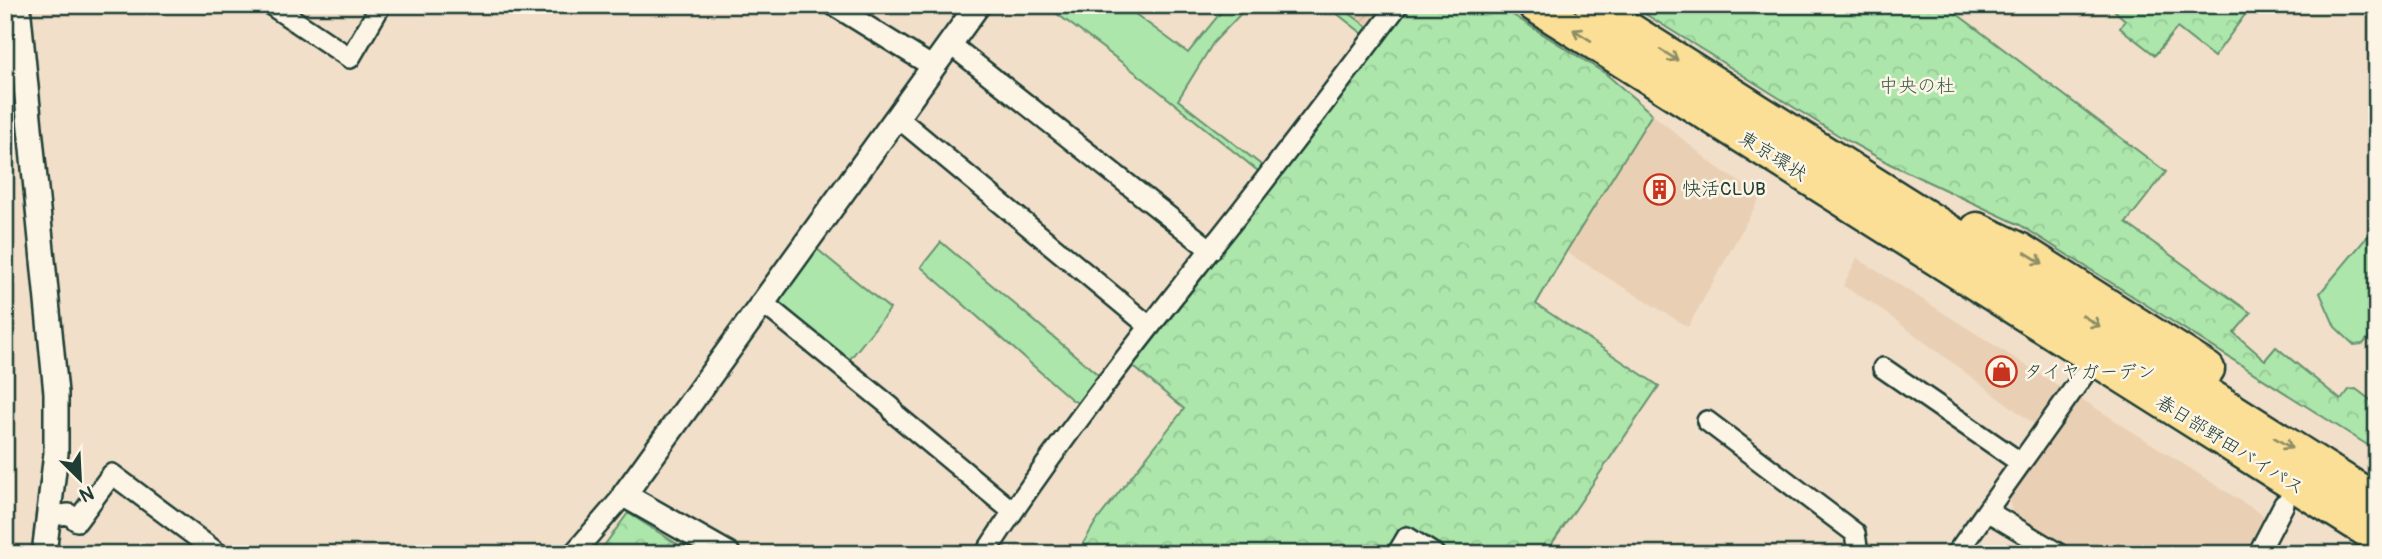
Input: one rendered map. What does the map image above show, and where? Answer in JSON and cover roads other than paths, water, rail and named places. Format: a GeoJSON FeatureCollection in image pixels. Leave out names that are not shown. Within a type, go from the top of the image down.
{"type":"FeatureCollection","features":[{"type":"Feature","properties":{"kind":"highway","name":"東京環状"},"geometry":{"type":"LineString","coordinates":[[1534,5],[2012,308]]}},
{"type":"Feature","properties":{"kind":"highway","name":"東京環状"},"geometry":{"type":"LineString","coordinates":[[1591,5],[2033,285]]}},
{"type":"Feature","properties":{"kind":"highway"},"geometry":{"type":"LineString","coordinates":[[1624,61],[1755,165],[2364,554]]}},
{"type":"Feature","properties":{"kind":"highway"},"geometry":{"type":"LineString","coordinates":[[1840,163],[2021,250],[2377,477]]}},
{"type":"Feature","properties":{"kind":"highway","name":"春日部野田バイパス"},"geometry":{"type":"LineString","coordinates":[[2033,285],[2377,501]]}},
{"type":"Feature","properties":{"kind":"highway","name":"春日部野田バイパス"},"geometry":{"type":"LineString","coordinates":[[2012,308],[2377,537]]}},
{"type":"Feature","properties":{"kind":"street"},"geometry":{"type":"LineString","coordinates":[[18,5],[56,393],[56,453],[44,554]]}},
{"type":"Feature","properties":{"kind":"street"},"geometry":{"type":"LineString","coordinates":[[271,5],[349,58],[381,5]]}},
{"type":"Feature","properties":{"kind":"street"},"geometry":{"type":"LineString","coordinates":[[833,5],[933,67]]}},
{"type":"Feature","properties":{"kind":"street"},"geometry":{"type":"LineString","coordinates":[[573,554],[624,495],[978,5]]}},
{"type":"Feature","properties":{"kind":"street"},"geometry":{"type":"LineString","coordinates":[[985,554],[1012,511],[1149,326],[1211,250],[1398,5]]}},
{"type":"Feature","properties":{"kind":"street"},"geometry":{"type":"LineString","coordinates":[[950,44],[1211,250]]}},
{"type":"Feature","properties":{"kind":"street"},"geometry":{"type":"LineString","coordinates":[[897,117],[1149,326]]}},
{"type":"Feature","properties":{"kind":"street"},"geometry":{"type":"LineString","coordinates":[[763,303],[891,407],[895,414],[1012,511]]}},
{"type":"Feature","properties":{"kind":"street"},"geometry":{"type":"LineString","coordinates":[[1883,368],[2021,463]]}},
{"type":"Feature","properties":{"kind":"street"},"geometry":{"type":"LineString","coordinates":[[1956,554],[2083,376]]}},
{"type":"Feature","properties":{"kind":"street"},"geometry":{"type":"LineString","coordinates":[[1707,421],[1855,533],[1858,554]]}},
{"type":"Feature","properties":{"kind":"street"},"geometry":{"type":"LineString","coordinates":[[50,516],[69,514],[77,521],[112,474],[219,554]]}},
{"type":"Feature","properties":{"kind":"street"},"geometry":{"type":"LineString","coordinates":[[624,495],[728,554]]}},
{"type":"Feature","properties":{"kind":"street"},"geometry":{"type":"LineString","coordinates":[[2258,554],[2284,504]]}},
{"type":"Feature","properties":{"kind":"street"},"geometry":{"type":"LineString","coordinates":[[1987,511],[2059,554]]}},
{"type":"Feature","properties":{"kind":"street"},"geometry":{"type":"LineString","coordinates":[[1397,554],[1407,537],[1434,554]]}},
{"type":"Feature","properties":{"kind":"place","name":"快活CLUB"},"geometry":{"type":"Point","coordinates":[1659,189]}},
{"type":"Feature","properties":{"kind":"place","name":"タイヤガーデン"},"geometry":{"type":"Point","coordinates":[2001,372]}},
{"type":"Feature","properties":{"kind":"park label","name":"中央の杜"},"geometry":{"type":"Point","coordinates":[1917,86]}}]}
